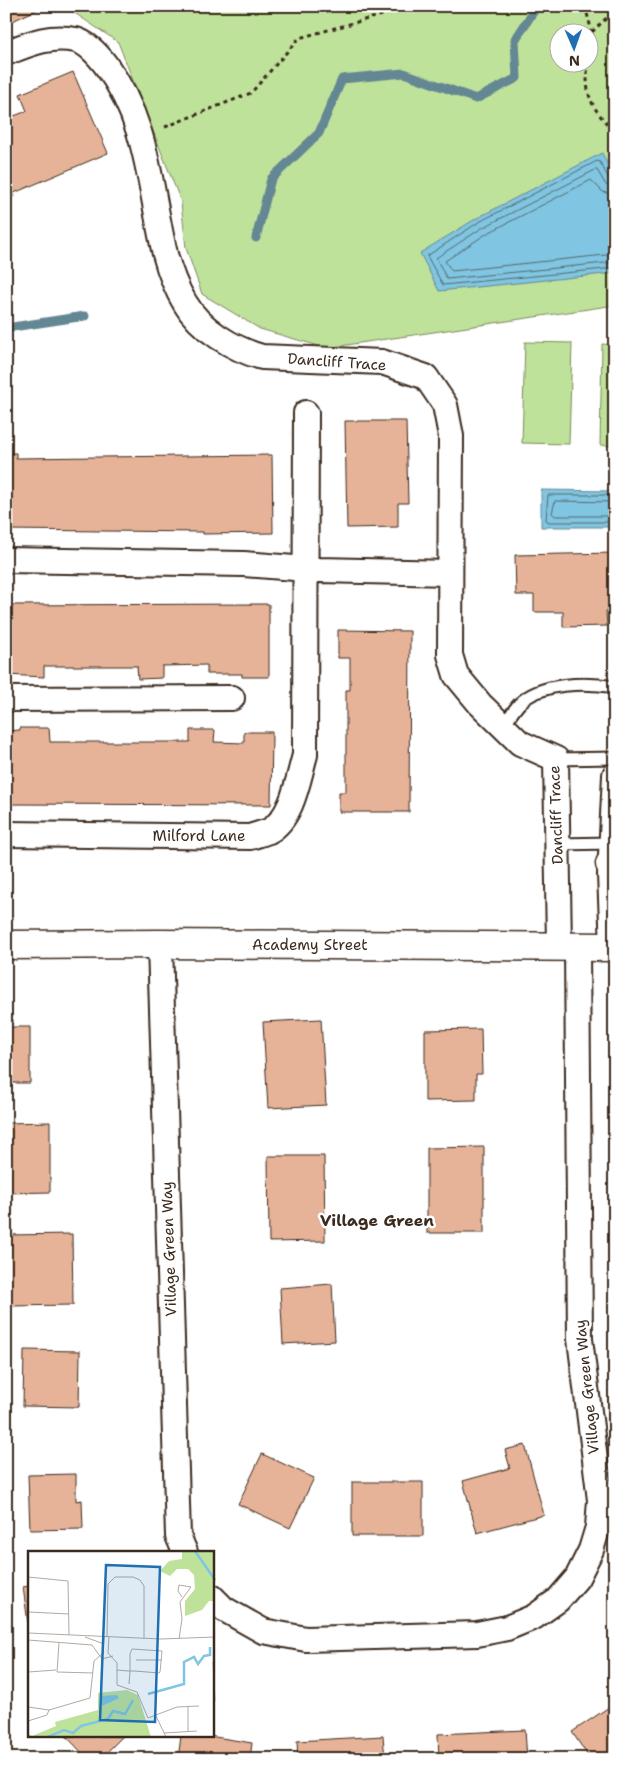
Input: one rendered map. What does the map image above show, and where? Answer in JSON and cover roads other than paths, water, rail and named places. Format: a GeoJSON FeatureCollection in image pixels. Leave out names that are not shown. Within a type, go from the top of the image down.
{"type":"FeatureCollection","features":[{"type":"Feature","properties":{"kind":"street","name":"Dancliff Trace"},"geometry":{"type":"LineString","coordinates":[[6,53],[38,40],[78,40],[97,54],[112,73],[126,98],[141,137],[150,168],[166,256],[186,304],[208,330],[250,354],[262,357],[382,362],[426,377],[445,405],[451,436],[450,655],[456,675],[480,704],[520,743],[556,759],[558,844],[568,946]]}},
{"type":"Feature","properties":{"kind":"street","name":"Milford Lane"},"geometry":{"type":"LineString","coordinates":[[6,834],[250,837],[270,830],[285,815],[294,794],[305,755],[306,413]]}},
{"type":"Feature","properties":{"kind":"street"},"geometry":{"type":"LineString","coordinates":[[6,560],[244,564],[306,569],[450,573]]}},
{"type":"Feature","properties":{"kind":"street"},"geometry":{"type":"LineString","coordinates":[[6,699],[232,698]]}},
{"type":"Feature","properties":{"kind":"street"},"geometry":{"type":"LineString","coordinates":[[614,947],[612,860],[615,775]]}},
{"type":"Feature","properties":{"kind":"street","name":"Academy Street"},"geometry":{"type":"LineString","coordinates":[[6,945],[160,944],[614,947]]}},
{"type":"Feature","properties":{"kind":"street","name":"Village Green Way"},"geometry":{"type":"LineString","coordinates":[[160,944],[178,1536],[185,1551]]}},
{"type":"Feature","properties":{"kind":"street","name":"Village Green Way"},"geometry":{"type":"LineString","coordinates":[[214,1599],[224,1609],[263,1631],[306,1639],[477,1634],[507,1628],[534,1617],[558,1600],[577,1578],[591,1550],[598,1527],[600,1500],[580,1339],[568,946]]}},
{"type":"Feature","properties":{"kind":"lane"},"geometry":{"type":"LineString","coordinates":[[503,726],[520,703],[547,688],[593,684],[615,687]]}},
{"type":"Feature","properties":{"kind":"lane"},"geometry":{"type":"LineString","coordinates":[[556,759],[615,758]]}},
{"type":"Feature","properties":{"kind":"lane"},"geometry":{"type":"LineString","coordinates":[[558,844],[612,860]]}},
{"type":"Feature","properties":{"kind":"water"},"geometry":{"type":"Polygon","coordinates":[[[602,153],[615,180],[615,273],[439,291],[420,253],[477,218],[602,153]]]}},
{"type":"Feature","properties":{"kind":"water"},"geometry":{"type":"Polygon","coordinates":[[[541,490],[615,491],[615,527],[541,527],[541,490]]]}},
{"type":"Feature","properties":{"kind":"waterway"},"geometry":{"type":"LineString","coordinates":[[256,238],[271,179],[319,133],[342,79],[404,73],[476,99],[517,78],[515,40],[537,6]]}},
{"type":"Feature","properties":{"kind":"waterway"},"geometry":{"type":"LineString","coordinates":[[6,328],[85,316]]}},
{"type":"Feature","properties":{"kind":"district","name":"Village Green"},"geometry":{"type":"Point","coordinates":[377,1220]}}]}
